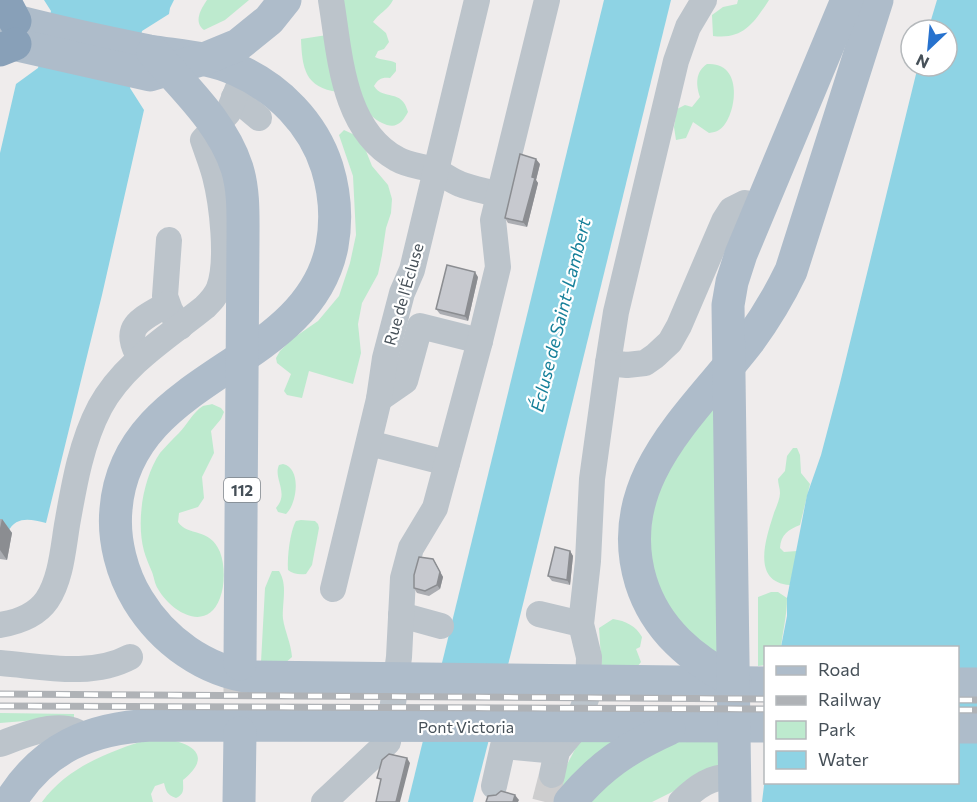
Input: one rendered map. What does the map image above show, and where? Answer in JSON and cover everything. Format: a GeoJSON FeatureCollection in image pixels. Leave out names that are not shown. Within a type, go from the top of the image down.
{"type":"FeatureCollection","features":[{"type":"Feature","properties":{"kind":"main road"},"geometry":{"type":"LineString","coordinates":[[19,33],[150,64],[204,59],[230,50],[249,38],[269,20],[285,0]]}},
{"type":"Feature","properties":{"kind":"main road"},"geometry":{"type":"LineString","coordinates":[[734,790],[728,315],[736,268],[847,0]]}},
{"type":"Feature","properties":{"kind":"main road"},"geometry":{"type":"LineString","coordinates":[[740,679],[677,642],[657,617],[643,589],[640,577],[635,531],[640,497],[658,456],[767,315],[791,271],[877,0]]}},
{"type":"Feature","properties":{"kind":"main road"},"geometry":{"type":"LineString","coordinates":[[204,59],[239,85],[260,82],[285,102],[312,135],[321,150],[329,173],[335,212],[331,252],[318,285],[290,321],[185,396],[161,416],[129,462],[119,489],[115,519],[119,550],[128,581],[143,609],[165,634],[191,655],[218,669],[252,677],[740,679]]}},
{"type":"Feature","properties":{"kind":"main road","name":"112"},"geometry":{"type":"LineString","coordinates":[[150,64],[190,96],[216,126],[237,170],[243,206],[240,664]]}},
{"type":"Feature","properties":{"kind":"main road"},"geometry":{"type":"LineString","coordinates":[[959,684],[977,684]]}},
{"type":"Feature","properties":{"kind":"main road","name":"Pont Victoria"},"geometry":{"type":"LineString","coordinates":[[10,802],[22,783],[45,761],[84,737],[116,728],[166,725],[764,726]]}},
{"type":"Feature","properties":{"kind":"main road"},"geometry":{"type":"LineString","coordinates":[[570,802],[604,767],[638,743],[673,726]]}},
{"type":"Feature","properties":{"kind":"main road"},"geometry":{"type":"LineString","coordinates":[[959,727],[977,727]]}},
{"type":"Feature","properties":{"kind":"main road"},"geometry":{"type":"LineString","coordinates":[[238,802],[240,733]]}},
{"type":"Feature","properties":{"kind":"lane"},"geometry":{"type":"LineString","coordinates":[[331,0],[343,74],[357,115],[372,137],[388,153],[409,164],[436,171],[460,184],[500,195]]}},
{"type":"Feature","properties":{"kind":"lane","name":"Rue de l'Écluse"},"geometry":{"type":"LineString","coordinates":[[333,589],[379,399],[385,358],[402,293],[412,270],[477,0]]}},
{"type":"Feature","properties":{"kind":"lane"},"geometry":{"type":"LineString","coordinates":[[324,802],[388,742],[399,657],[403,578],[411,548],[435,508],[480,341],[498,267],[493,220],[548,0]]}},
{"type":"Feature","properties":{"kind":"lane"},"geometry":{"type":"LineString","coordinates":[[494,786],[503,746],[554,763],[576,728],[588,693],[590,669],[581,624],[588,561],[592,479],[616,312],[676,61],[688,27],[704,0]]}},
{"type":"Feature","properties":{"kind":"lane"},"geometry":{"type":"LineString","coordinates":[[239,85],[259,118]]}},
{"type":"Feature","properties":{"kind":"lane"},"geometry":{"type":"LineString","coordinates":[[0,625],[29,616],[48,598],[57,576],[76,481],[93,422],[115,384],[129,367],[212,301],[221,280],[222,215],[218,186],[200,161],[203,140],[228,113],[239,85]]}},
{"type":"Feature","properties":{"kind":"lane"},"geometry":{"type":"LineString","coordinates":[[608,363],[627,365],[645,363],[663,350],[679,326],[724,221],[731,210],[745,203],[760,208]]}},
{"type":"Feature","properties":{"kind":"lane"},"geometry":{"type":"LineString","coordinates":[[169,240],[165,288],[167,304],[180,327]]}},
{"type":"Feature","properties":{"kind":"lane"},"geometry":{"type":"LineString","coordinates":[[140,358],[133,344],[133,329],[136,324],[167,304]]}},
{"type":"Feature","properties":{"kind":"lane"},"geometry":{"type":"LineString","coordinates":[[379,399],[405,381],[420,326],[480,341]]}},
{"type":"Feature","properties":{"kind":"lane"},"geometry":{"type":"LineString","coordinates":[[369,443],[447,463]]}},
{"type":"Feature","properties":{"kind":"lane"},"geometry":{"type":"LineString","coordinates":[[539,614],[581,624]]}},
{"type":"Feature","properties":{"kind":"lane"},"geometry":{"type":"LineString","coordinates":[[401,615],[441,626]]}},
{"type":"Feature","properties":{"kind":"lane"},"geometry":{"type":"LineString","coordinates":[[0,663],[84,669],[113,665],[130,657]]}},
{"type":"Feature","properties":{"kind":"lane"},"geometry":{"type":"LineString","coordinates":[[0,744],[53,729],[73,730],[84,737]]}},
{"type":"Feature","properties":{"kind":"lane"},"geometry":{"type":"LineString","coordinates":[[681,802],[704,783],[713,779],[734,790]]}},
{"type":"Feature","properties":{"kind":"green space"},"geometry":{"type":"Polygon","coordinates":[[[207,0],[249,0],[225,20],[204,30],[199,19],[207,0]]]}},
{"type":"Feature","properties":{"kind":"green space"},"geometry":{"type":"Polygon","coordinates":[[[341,0],[393,0],[373,22],[386,33],[389,42],[384,49],[378,51],[375,57],[396,63],[396,71],[390,78],[380,79],[374,86],[382,93],[397,97],[405,105],[408,112],[397,125],[383,124],[369,114],[358,95],[351,69],[341,0]]]}},
{"type":"Feature","properties":{"kind":"green space"},"geometry":{"type":"Polygon","coordinates":[[[738,0],[769,0],[747,28],[732,35],[713,36],[712,15],[723,7],[737,4],[738,0]]]}},
{"type":"Feature","properties":{"kind":"green space"},"geometry":{"type":"Polygon","coordinates":[[[327,35],[338,92],[318,86],[312,81],[304,67],[301,39],[327,35]]]}},
{"type":"Feature","properties":{"kind":"green space"},"geometry":{"type":"Polygon","coordinates":[[[707,64],[719,66],[728,72],[734,92],[730,115],[725,124],[716,132],[709,133],[693,122],[686,138],[676,140],[674,127],[677,109],[685,105],[692,107],[700,97],[698,75],[707,64]]]}},
{"type":"Feature","properties":{"kind":"green space"},"geometry":{"type":"Polygon","coordinates":[[[344,130],[357,136],[372,166],[388,185],[392,199],[391,213],[378,274],[362,303],[358,324],[361,353],[353,384],[309,371],[302,398],[287,395],[284,391],[291,374],[277,363],[276,358],[292,339],[318,321],[339,296],[350,263],[356,235],[353,176],[339,135],[344,130]]]}},
{"type":"Feature","properties":{"kind":"green space"},"geometry":{"type":"Polygon","coordinates":[[[718,397],[721,662],[672,621],[648,561],[655,489],[718,397]]]}},
{"type":"Feature","properties":{"kind":"green space"},"geometry":{"type":"Polygon","coordinates":[[[212,404],[224,412],[211,431],[214,453],[202,477],[204,498],[198,507],[179,513],[178,522],[187,530],[211,539],[222,557],[224,581],[220,598],[214,609],[207,615],[198,617],[180,612],[164,598],[157,587],[144,551],[141,513],[145,487],[160,453],[196,412],[203,406],[212,404]]]}},
{"type":"Feature","properties":{"kind":"green space"},"geometry":{"type":"Polygon","coordinates":[[[793,448],[797,448],[800,455],[801,473],[810,484],[800,525],[786,533],[780,548],[784,552],[797,551],[790,585],[778,582],[770,576],[764,559],[767,537],[780,496],[778,479],[785,471],[787,456],[793,448]]]}},
{"type":"Feature","properties":{"kind":"green space"},"geometry":{"type":"Polygon","coordinates":[[[283,464],[293,472],[296,487],[293,503],[286,514],[278,512],[276,508],[282,495],[278,469],[279,465],[283,464]]]}},
{"type":"Feature","properties":{"kind":"green space"},"geometry":{"type":"Polygon","coordinates":[[[296,521],[315,521],[319,528],[312,565],[306,574],[288,570],[292,531],[296,521]]]}},
{"type":"Feature","properties":{"kind":"green space"},"geometry":{"type":"Polygon","coordinates":[[[272,571],[279,571],[283,582],[283,619],[292,657],[284,664],[261,662],[265,588],[272,571]]]}},
{"type":"Feature","properties":{"kind":"green space"},"geometry":{"type":"Polygon","coordinates":[[[778,592],[787,598],[781,646],[764,646],[764,665],[758,666],[758,597],[778,592]]]}},
{"type":"Feature","properties":{"kind":"green space"},"geometry":{"type":"Polygon","coordinates":[[[613,619],[630,625],[640,633],[642,637],[640,647],[636,649],[641,662],[637,667],[602,673],[599,628],[613,619]]]}},
{"type":"Feature","properties":{"kind":"green space"},"geometry":{"type":"Polygon","coordinates":[[[0,713],[74,714],[74,717],[0,723],[0,713]]]}},
{"type":"Feature","properties":{"kind":"green space"},"geometry":{"type":"Polygon","coordinates":[[[722,733],[722,767],[652,802],[586,802],[658,745],[722,733]]]}},
{"type":"Feature","properties":{"kind":"green space"},"geometry":{"type":"Polygon","coordinates":[[[583,734],[633,734],[556,796],[560,778],[583,734]]]}},
{"type":"Feature","properties":{"kind":"green space"},"geometry":{"type":"Polygon","coordinates":[[[152,738],[184,744],[197,754],[198,761],[183,780],[183,791],[176,798],[169,794],[164,783],[155,786],[151,794],[153,802],[42,802],[53,789],[77,769],[106,754],[152,738]]]}},
{"type":"Feature","properties":{"kind":"water"},"geometry":{"type":"Polygon","coordinates":[[[44,0],[174,0],[169,14],[142,31],[130,88],[144,110],[102,295],[46,523],[19,521],[8,532],[0,531],[0,153],[16,84],[38,68],[51,11],[44,0]]]}},
{"type":"Feature","properties":{"kind":"water","name":"Écluse de Saint-Lambert"},"geometry":{"type":"Polygon","coordinates":[[[604,0],[671,0],[473,802],[408,802],[604,0]]]}},
{"type":"Feature","properties":{"kind":"water"},"geometry":{"type":"Polygon","coordinates":[[[937,0],[977,0],[977,802],[762,802],[764,784],[959,784],[959,646],[781,646],[787,616],[787,598],[807,495],[821,455],[915,78],[959,78],[959,18],[932,18],[937,0]]]}},
{"type":"Feature","properties":{"kind":"pier"},"geometry":{"type":"Polygon","coordinates":[[[437,671],[510,672],[494,734],[422,734],[437,671]]]}},
{"type":"Feature","properties":{"kind":"building"},"geometry":{"type":"Polygon","coordinates":[[[520,154],[536,159],[532,177],[535,178],[523,222],[505,218],[520,154]]]}},
{"type":"Feature","properties":{"kind":"building"},"geometry":{"type":"Polygon","coordinates":[[[447,265],[475,272],[465,316],[436,309],[447,265]]]}},
{"type":"Feature","properties":{"kind":"building"},"geometry":{"type":"Polygon","coordinates":[[[555,547],[570,551],[567,580],[548,576],[555,547]]]}},
{"type":"Feature","properties":{"kind":"building"},"geometry":{"type":"Polygon","coordinates":[[[419,557],[433,559],[440,572],[437,585],[425,591],[414,588],[414,575],[419,557]]]}},
{"type":"Feature","properties":{"kind":"building"},"geometry":{"type":"Polygon","coordinates":[[[389,754],[407,758],[396,802],[376,802],[381,779],[377,778],[382,760],[389,754]]]}},
{"type":"Feature","properties":{"kind":"building"},"geometry":{"type":"Polygon","coordinates":[[[501,791],[515,795],[513,802],[486,802],[488,796],[496,795],[501,791]]]}},
{"type":"Feature","properties":{"kind":"tunnel"},"geometry":{"type":"LineString","coordinates":[[240,664],[240,733]]}},
{"type":"Feature","properties":{"kind":"tunnel"},"geometry":{"type":"LineString","coordinates":[[545,802],[552,775]]}},
{"type":"Feature","properties":{"kind":"railway"},"geometry":{"type":"LineString","coordinates":[[0,694],[764,699]]}},
{"type":"Feature","properties":{"kind":"railway"},"geometry":{"type":"LineString","coordinates":[[959,700],[977,700]]}},
{"type":"Feature","properties":{"kind":"railway"},"geometry":{"type":"LineString","coordinates":[[0,706],[764,709]]}},
{"type":"Feature","properties":{"kind":"railway"},"geometry":{"type":"LineString","coordinates":[[959,710],[977,710]]}}]}
